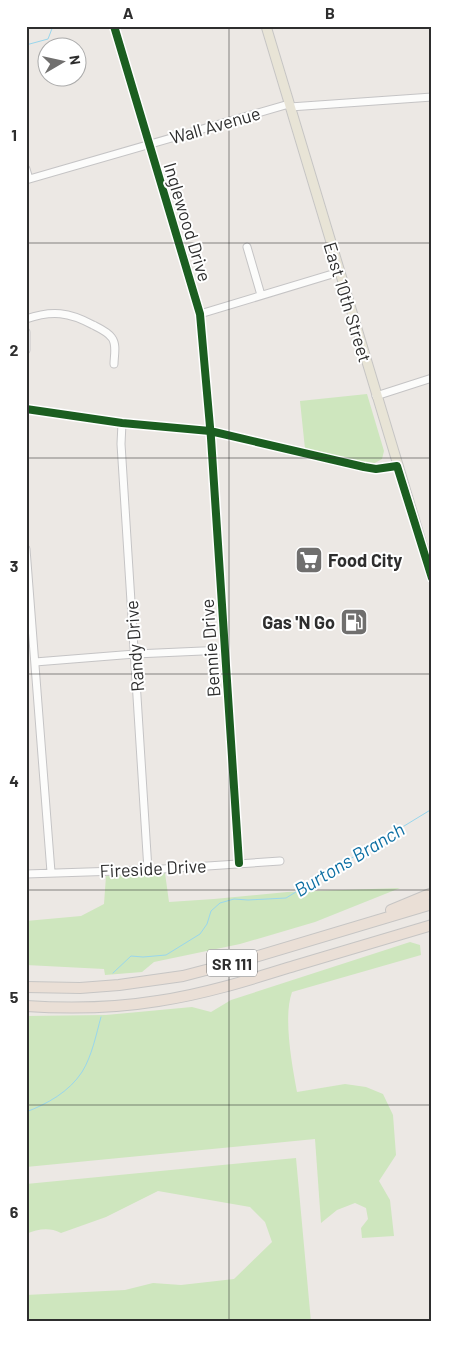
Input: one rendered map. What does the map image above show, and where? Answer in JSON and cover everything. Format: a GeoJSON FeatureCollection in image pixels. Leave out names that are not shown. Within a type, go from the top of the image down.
{"type":"FeatureCollection","features":[{"type":"Feature","properties":{"kind":"highway"},"geometry":{"type":"LineString","coordinates":[[337,932],[432,893]]}},
{"type":"Feature","properties":{"kind":"highway","name":"SR 111"},"geometry":{"type":"LineString","coordinates":[[26,987],[80,988],[119,985],[183,976],[248,959],[432,904]]}},
{"type":"Feature","properties":{"kind":"highway","name":"SR 111"},"geometry":{"type":"LineString","coordinates":[[26,1006],[57,1008],[116,1006],[191,995],[244,982],[432,925]]}},
{"type":"Feature","properties":{"kind":"main road","name":"East 10th Street"},"geometry":{"type":"LineString","coordinates":[[266,26],[432,578]]}},
{"type":"Feature","properties":{"kind":"street","name":"Inglewood Drive"},"geometry":{"type":"LineString","coordinates":[[114,26],[200,314],[210,431]]}},
{"type":"Feature","properties":{"kind":"street","name":"Wall Avenue"},"geometry":{"type":"LineString","coordinates":[[28,180],[289,106],[432,97]]}},
{"type":"Feature","properties":{"kind":"street"},"geometry":{"type":"LineString","coordinates":[[26,169],[28,180]]}},
{"type":"Feature","properties":{"kind":"street"},"geometry":{"type":"LineString","coordinates":[[247,247],[261,295]]}},
{"type":"Feature","properties":{"kind":"street"},"geometry":{"type":"LineString","coordinates":[[200,314],[340,272]]}},
{"type":"Feature","properties":{"kind":"street"},"geometry":{"type":"LineString","coordinates":[[26,319],[53,313],[70,314],[94,325],[112,338],[115,344],[114,364]]}},
{"type":"Feature","properties":{"kind":"street"},"geometry":{"type":"LineString","coordinates":[[26,332],[26,350]]}},
{"type":"Feature","properties":{"kind":"street"},"geometry":{"type":"LineString","coordinates":[[376,396],[432,378]]}},
{"type":"Feature","properties":{"kind":"street"},"geometry":{"type":"LineString","coordinates":[[26,409],[122,423],[210,431],[364,467],[376,469],[397,466]]}},
{"type":"Feature","properties":{"kind":"street","name":"Randy Drive"},"geometry":{"type":"LineString","coordinates":[[122,423],[122,454],[148,870]]}},
{"type":"Feature","properties":{"kind":"street","name":"Bennie Drive"},"geometry":{"type":"LineString","coordinates":[[210,431],[239,863]]}},
{"type":"Feature","properties":{"kind":"street"},"geometry":{"type":"LineString","coordinates":[[26,549],[51,872]]}},
{"type":"Feature","properties":{"kind":"street"},"geometry":{"type":"LineString","coordinates":[[35,662],[135,654],[225,650]]}},
{"type":"Feature","properties":{"kind":"street","name":"Fireside Drive"},"geometry":{"type":"LineString","coordinates":[[26,874],[148,870],[280,861]]}},
{"type":"Feature","properties":{"kind":"green space"},"geometry":{"type":"Polygon","coordinates":[[[367,394],[384,451],[382,459],[373,464],[366,464],[305,449],[300,401],[367,394]]]}},
{"type":"Feature","properties":{"kind":"green space"},"geometry":{"type":"Polygon","coordinates":[[[165,873],[169,902],[287,892],[400,888],[315,922],[240,944],[154,962],[142,972],[105,975],[104,969],[26,965],[26,921],[81,916],[104,904],[106,876],[165,873]]]}},
{"type":"Feature","properties":{"kind":"green space"},"geometry":{"type":"Polygon","coordinates":[[[410,942],[420,945],[421,955],[292,992],[288,1014],[289,1041],[297,1092],[345,1084],[366,1087],[383,1094],[393,1115],[396,1155],[379,1181],[390,1200],[394,1236],[362,1238],[361,1228],[368,1219],[366,1208],[355,1203],[337,1210],[321,1223],[315,1139],[26,1167],[26,1016],[106,1015],[192,1007],[211,1012],[231,1000],[410,942]]]}},
{"type":"Feature","properties":{"kind":"green space"},"geometry":{"type":"Polygon","coordinates":[[[296,1158],[311,1322],[26,1322],[26,1295],[125,1290],[153,1283],[181,1285],[234,1279],[272,1242],[265,1222],[250,1207],[158,1191],[106,1217],[61,1233],[44,1229],[26,1234],[26,1184],[296,1158]]]}},
{"type":"Feature","properties":{"kind":"waterway"},"geometry":{"type":"LineString","coordinates":[[26,45],[48,39],[53,26]]}},
{"type":"Feature","properties":{"kind":"waterway","name":"Burtons Branch"},"geometry":{"type":"LineString","coordinates":[[113,973],[131,956],[166,955],[200,934],[207,924],[211,911],[220,903],[234,899],[286,898],[432,809]]}},
{"type":"Feature","properties":{"kind":"waterway","name":"Burtons Branch"},"geometry":{"type":"LineString","coordinates":[[26,1112],[57,1096],[77,1079],[88,1059],[101,1017]]}},
{"type":"Feature","properties":{"kind":"cycle path"},"geometry":{"type":"LineString","coordinates":[[114,26],[200,314],[211,438],[239,863]]}},
{"type":"Feature","properties":{"kind":"cycle path"},"geometry":{"type":"LineString","coordinates":[[26,409],[122,423],[210,431],[364,467],[376,469],[397,466],[432,578]]}},
{"type":"Feature","properties":{"kind":"place","name":"Food City"},"geometry":{"type":"Point","coordinates":[309,560]}},
{"type":"Feature","properties":{"kind":"place","name":"Gas 'N Go"},"geometry":{"type":"Point","coordinates":[354,622]}}]}
